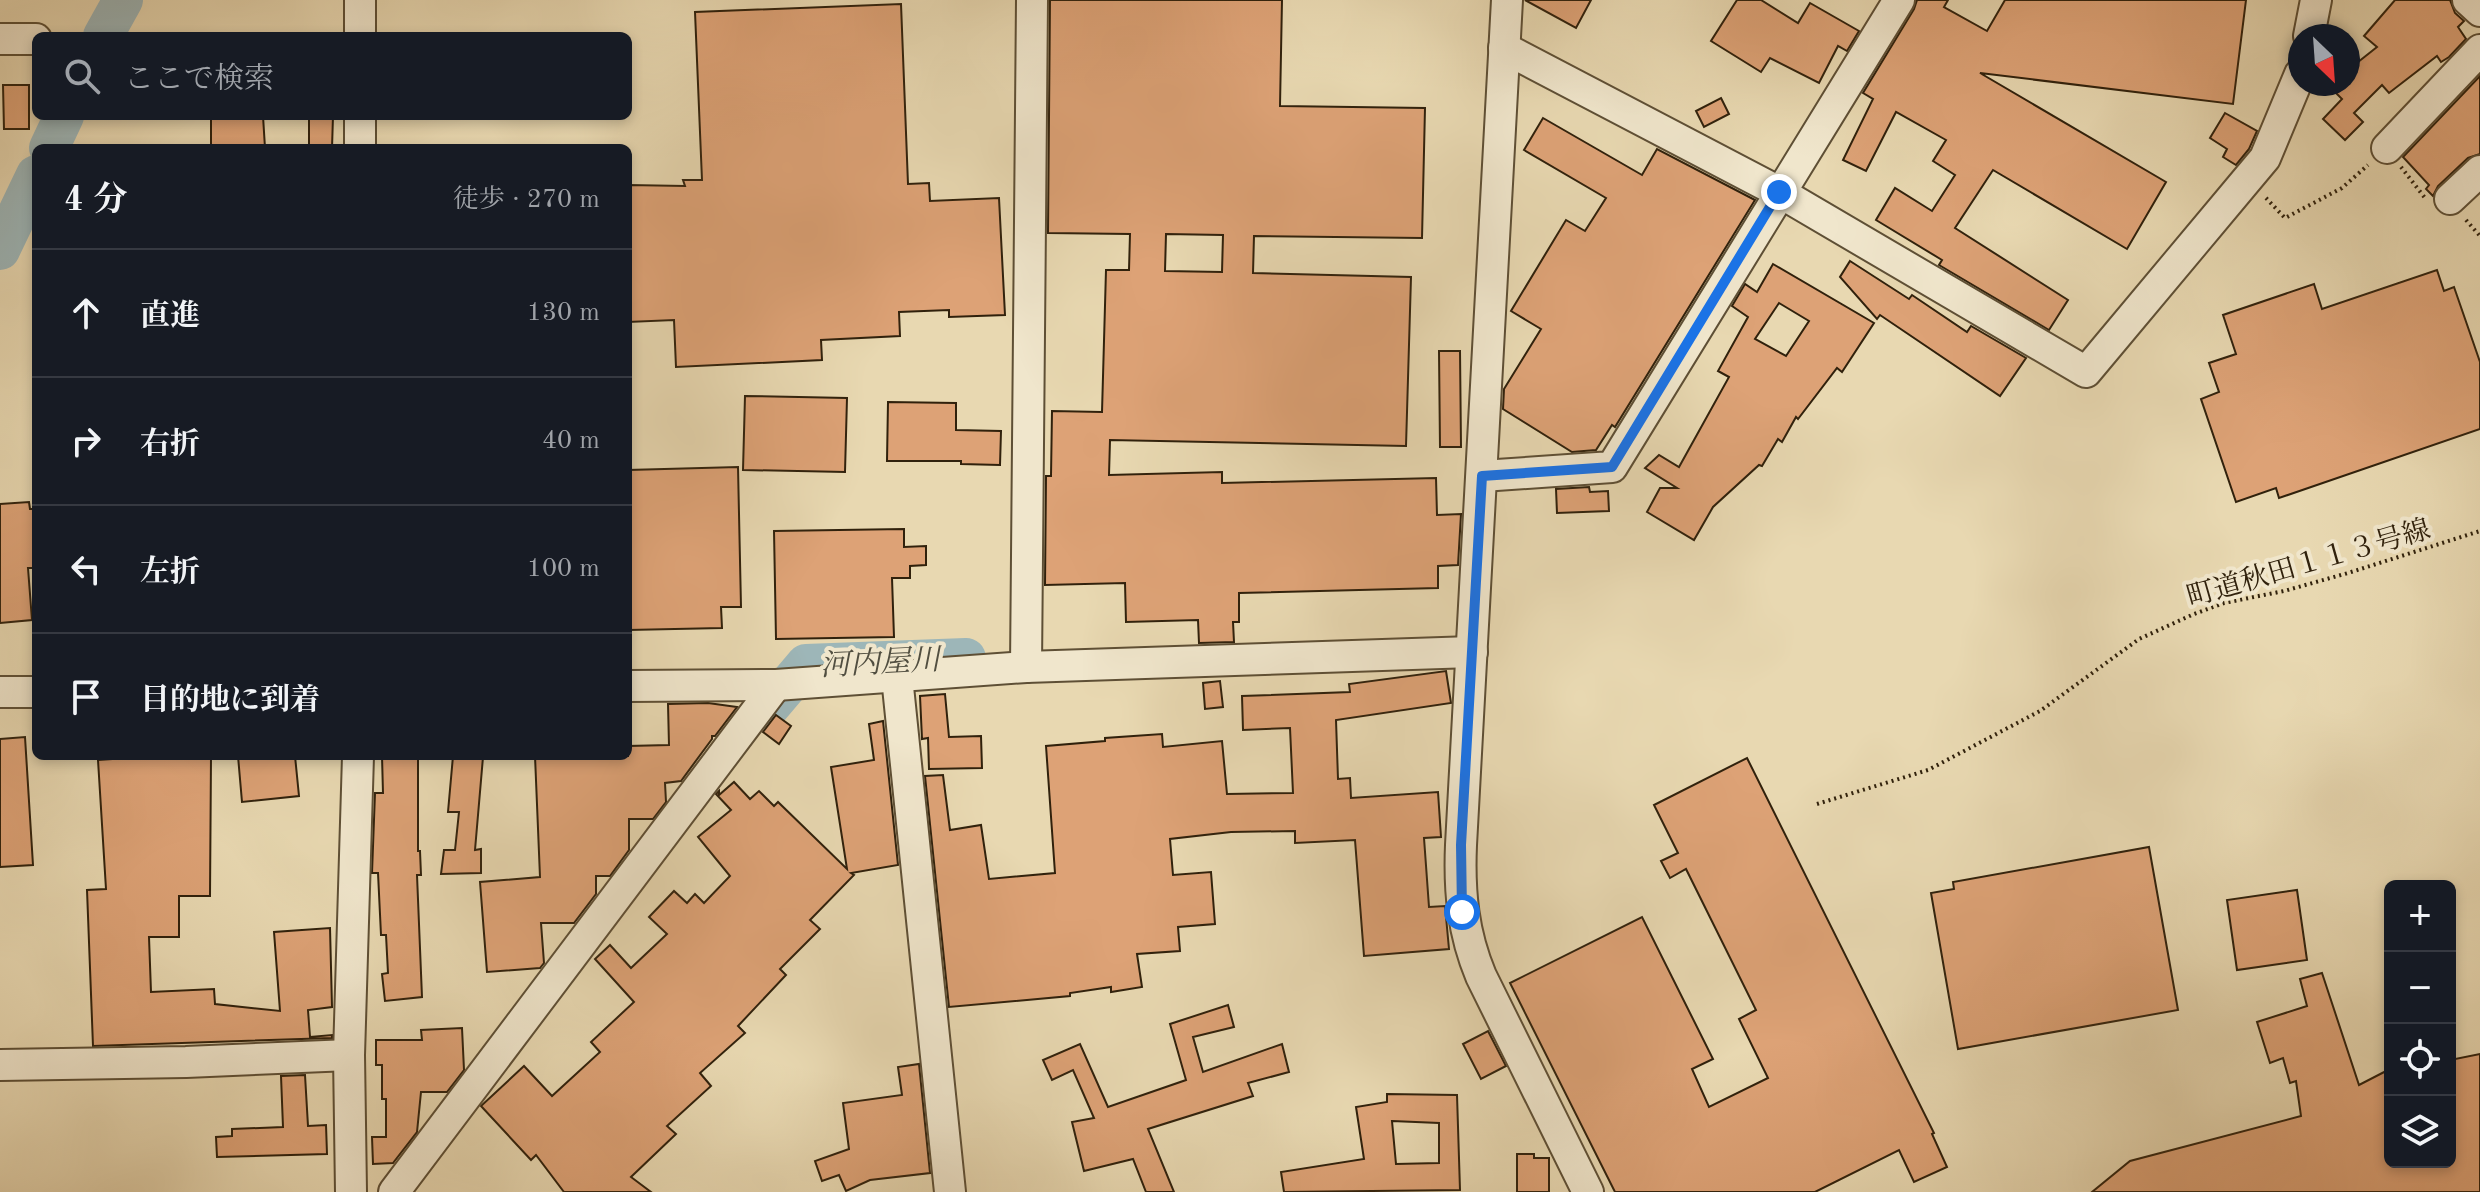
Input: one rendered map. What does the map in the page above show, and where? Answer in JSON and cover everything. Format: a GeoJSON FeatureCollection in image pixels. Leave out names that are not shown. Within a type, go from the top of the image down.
{"type":"FeatureCollection","features":[{"type":"Feature","properties":{"kind":"street"},"geometry":{"type":"LineString","coordinates":[[360,0],[360,32]]}},
{"type":"Feature","properties":{"kind":"street"},"geometry":{"type":"LineString","coordinates":[[1026,667],[1032,0]]}},
{"type":"Feature","properties":{"kind":"street"},"geometry":{"type":"LineString","coordinates":[[1507,0],[1460,876],[1465,927],[1481,976],[1588,1192]]}},
{"type":"Feature","properties":{"kind":"street"},"geometry":{"type":"LineString","coordinates":[[1482,476],[1612,467],[1899,0]]}},
{"type":"Feature","properties":{"kind":"street"},"geometry":{"type":"LineString","coordinates":[[2311,24],[2316,0]]}},
{"type":"Feature","properties":{"kind":"street"},"geometry":{"type":"LineString","coordinates":[[2468,0],[2480,11]]}},
{"type":"Feature","properties":{"kind":"street"},"geometry":{"type":"LineString","coordinates":[[0,39],[32,39]]}},
{"type":"Feature","properties":{"kind":"street"},"geometry":{"type":"LineString","coordinates":[[1504,48],[1779,192],[2086,372],[2265,158],[2291,96]]}},
{"type":"Feature","properties":{"kind":"street"},"geometry":{"type":"LineString","coordinates":[[2387,148],[2480,50]]}},
{"type":"Feature","properties":{"kind":"street"},"geometry":{"type":"LineString","coordinates":[[360,120],[360,144]]}},
{"type":"Feature","properties":{"kind":"street"},"geometry":{"type":"LineString","coordinates":[[2450,199],[2480,171]]}},
{"type":"Feature","properties":{"kind":"street"},"geometry":{"type":"LineString","coordinates":[[632,686],[776,685],[1026,667],[1472,652]]}},
{"type":"Feature","properties":{"kind":"street"},"geometry":{"type":"LineString","coordinates":[[897,677],[950,1192]]}},
{"type":"Feature","properties":{"kind":"street"},"geometry":{"type":"LineString","coordinates":[[394,1192],[776,685]]}},
{"type":"Feature","properties":{"kind":"street"},"geometry":{"type":"LineString","coordinates":[[0,692],[32,692]]}},
{"type":"Feature","properties":{"kind":"street"},"geometry":{"type":"LineString","coordinates":[[351,1192],[349,1055],[358,760]]}},
{"type":"Feature","properties":{"kind":"street"},"geometry":{"type":"LineString","coordinates":[[0,1065],[349,1055]]}},
{"type":"Feature","properties":{"kind":"path"},"geometry":{"type":"LineString","coordinates":[[2248,178],[2285,218],[2342,188],[2387,148]]}},
{"type":"Feature","properties":{"kind":"path","name":"町道秋田１１３号線"},"geometry":{"type":"LineString","coordinates":[[1817,804],[1928,770],[2040,711],[2139,639],[2224,603],[2284,591],[2348,573],[2480,531]]}},
{"type":"Feature","properties":{"kind":"building"},"geometry":{"type":"Polygon","coordinates":[[[1050,0],[1282,0],[1280,106],[1425,108],[1422,238],[1254,236],[1253,273],[1411,277],[1406,446],[1110,440],[1109,475],[1222,472],[1222,483],[1436,478],[1437,515],[1461,514],[1458,565],[1438,566],[1438,588],[1239,593],[1239,622],[1233,622],[1234,642],[1199,643],[1198,620],[1126,622],[1125,583],[1045,585],[1046,476],[1051,476],[1052,411],[1102,412],[1106,270],[1129,270],[1130,234],[1048,233],[1050,0]],[[1166,234],[1165,271],[1222,272],[1223,235],[1166,234]]]}},
{"type":"Feature","properties":{"kind":"building"},"geometry":{"type":"Polygon","coordinates":[[[1525,0],[1591,0],[1576,28],[1525,0]]]}},
{"type":"Feature","properties":{"kind":"building"},"geometry":{"type":"Polygon","coordinates":[[[1737,0],[1761,0],[1798,23],[1810,3],[1859,31],[1847,51],[1838,46],[1819,83],[1770,58],[1761,72],[1711,41],[1737,0]]]}},
{"type":"Feature","properties":{"kind":"building"},"geometry":{"type":"Polygon","coordinates":[[[1917,0],[1948,0],[1944,7],[1987,31],[2005,0],[2246,0],[2233,104],[1980,73],[2166,182],[2127,249],[1993,170],[1955,228],[2068,300],[2049,330],[1939,265],[1942,260],[1876,220],[1895,188],[1932,211],[1955,175],[1933,161],[1946,140],[1896,112],[1866,171],[1843,160],[1873,99],[1863,93],[1917,0]]]}},
{"type":"Feature","properties":{"kind":"building"},"geometry":{"type":"Polygon","coordinates":[[[2395,0],[2450,0],[2455,13],[2464,21],[2458,27],[2466,39],[2449,57],[2441,62],[2437,56],[2389,93],[2382,85],[2354,113],[2363,122],[2345,140],[2323,119],[2342,99],[2339,96],[2360,96],[2360,60],[2377,47],[2364,36],[2395,0]]]}},
{"type":"Feature","properties":{"kind":"building"},"geometry":{"type":"Polygon","coordinates":[[[901,4],[908,184],[929,183],[930,201],[999,198],[1005,315],[949,317],[949,310],[899,312],[900,336],[821,340],[822,360],[676,367],[674,320],[632,322],[632,185],[685,186],[683,180],[702,180],[695,12],[901,4]]]}},
{"type":"Feature","properties":{"kind":"building"},"geometry":{"type":"Polygon","coordinates":[[[2480,76],[2480,154],[2468,158],[2438,186],[2433,196],[2426,189],[2429,185],[2403,157],[2480,76]]]}},
{"type":"Feature","properties":{"kind":"building"},"geometry":{"type":"Polygon","coordinates":[[[3,85],[29,85],[29,129],[4,129],[3,85]]]}},
{"type":"Feature","properties":{"kind":"building"},"geometry":{"type":"Polygon","coordinates":[[[1721,98],[1729,114],[1704,127],[1696,111],[1721,98]]]}},
{"type":"Feature","properties":{"kind":"building"},"geometry":{"type":"Polygon","coordinates":[[[2225,113],[2257,131],[2249,149],[2236,165],[2223,157],[2227,149],[2210,138],[2225,113]]]}},
{"type":"Feature","properties":{"kind":"building"},"geometry":{"type":"Polygon","coordinates":[[[1543,118],[1642,175],[1657,149],[1755,200],[1615,427],[1612,425],[1596,450],[1572,452],[1503,409],[1504,389],[1541,329],[1511,311],[1566,220],[1585,231],[1606,198],[1524,150],[1543,118]]]}},
{"type":"Feature","properties":{"kind":"building"},"geometry":{"type":"Polygon","coordinates":[[[211,120],[263,120],[265,144],[211,144],[211,120]]]}},
{"type":"Feature","properties":{"kind":"building"},"geometry":{"type":"Polygon","coordinates":[[[309,120],[333,120],[332,144],[309,144],[309,120]]]}},
{"type":"Feature","properties":{"kind":"building"},"geometry":{"type":"Polygon","coordinates":[[[1850,261],[1909,299],[1912,295],[1967,332],[1971,326],[2026,358],[2000,396],[1880,315],[1877,319],[1840,277],[1850,261]]]}},
{"type":"Feature","properties":{"kind":"building"},"geometry":{"type":"Polygon","coordinates":[[[1773,264],[1874,323],[1842,372],[1837,368],[1798,419],[1796,417],[1782,442],[1778,439],[1762,466],[1759,465],[1713,507],[1694,540],[1647,512],[1660,488],[1677,488],[1645,468],[1659,455],[1679,467],[1729,377],[1718,371],[1748,317],[1732,306],[1745,284],[1757,292],[1773,264]],[[1779,303],[1755,339],[1786,356],[1809,321],[1779,303]]]}},
{"type":"Feature","properties":{"kind":"building"},"geometry":{"type":"Polygon","coordinates":[[[2437,270],[2444,291],[2454,287],[2480,362],[2480,429],[2279,498],[2276,488],[2236,502],[2201,399],[2219,392],[2209,363],[2236,354],[2223,315],[2314,284],[2322,309],[2437,270]]]}},
{"type":"Feature","properties":{"kind":"building"},"geometry":{"type":"Polygon","coordinates":[[[1439,351],[1460,351],[1461,447],[1440,447],[1439,351]]]}},
{"type":"Feature","properties":{"kind":"building"},"geometry":{"type":"Polygon","coordinates":[[[745,396],[847,398],[845,472],[743,470],[745,396]]]}},
{"type":"Feature","properties":{"kind":"building"},"geometry":{"type":"Polygon","coordinates":[[[888,402],[956,403],[956,430],[1001,431],[1000,465],[961,464],[961,461],[887,461],[888,402]]]}},
{"type":"Feature","properties":{"kind":"building"},"geometry":{"type":"Polygon","coordinates":[[[738,467],[741,607],[721,607],[722,628],[632,630],[632,470],[738,467]]]}},
{"type":"Feature","properties":{"kind":"building"},"geometry":{"type":"Polygon","coordinates":[[[1589,487],[1590,492],[1608,491],[1609,511],[1557,513],[1556,489],[1589,487]]]}},
{"type":"Feature","properties":{"kind":"building"},"geometry":{"type":"Polygon","coordinates":[[[29,502],[32,509],[32,568],[28,568],[32,620],[0,623],[0,504],[29,502]]]}},
{"type":"Feature","properties":{"kind":"building"},"geometry":{"type":"Polygon","coordinates":[[[904,529],[904,547],[926,546],[926,565],[910,566],[910,578],[892,578],[894,637],[776,639],[774,531],[904,529]]]}},
{"type":"Feature","properties":{"kind":"building"},"geometry":{"type":"Polygon","coordinates":[[[1446,671],[1451,703],[1336,720],[1338,779],[1350,778],[1351,798],[1438,792],[1441,837],[1424,838],[1429,907],[1445,906],[1449,949],[1364,956],[1355,840],[1295,843],[1295,831],[1231,832],[1170,839],[1173,875],[1211,872],[1215,924],[1178,927],[1180,951],[1137,954],[1142,987],[1111,992],[1111,987],[1070,993],[1070,996],[949,1007],[925,776],[943,775],[950,830],[981,825],[989,879],[1055,873],[1046,746],[1162,734],[1163,747],[1222,741],[1227,794],[1293,793],[1290,728],[1243,730],[1242,696],[1350,692],[1349,684],[1446,671]]]}},
{"type":"Feature","properties":{"kind":"building"},"geometry":{"type":"Polygon","coordinates":[[[1220,681],[1223,707],[1205,709],[1203,683],[1220,681]]]}},
{"type":"Feature","properties":{"kind":"building"},"geometry":{"type":"Polygon","coordinates":[[[945,694],[949,737],[981,736],[982,768],[929,769],[928,738],[922,739],[920,696],[945,694]]]}},
{"type":"Feature","properties":{"kind":"building"},"geometry":{"type":"Polygon","coordinates":[[[708,703],[737,707],[712,736],[681,781],[665,783],[666,802],[653,819],[629,819],[629,850],[610,876],[596,876],[596,894],[574,923],[541,923],[544,963],[540,968],[487,972],[480,882],[540,877],[535,760],[632,760],[632,746],[669,745],[668,704],[708,703]]]}},
{"type":"Feature","properties":{"kind":"building"},"geometry":{"type":"Polygon","coordinates":[[[776,715],[791,726],[779,744],[763,732],[776,715]]]}},
{"type":"Feature","properties":{"kind":"building"},"geometry":{"type":"Polygon","coordinates":[[[883,721],[898,865],[851,873],[854,875],[810,920],[820,929],[780,969],[786,975],[738,1026],[745,1033],[700,1073],[711,1086],[667,1126],[676,1134],[631,1177],[651,1192],[564,1192],[536,1155],[531,1160],[481,1106],[524,1066],[552,1096],[600,1052],[591,1042],[634,1002],[595,959],[610,945],[631,968],[667,934],[649,917],[674,891],[687,903],[695,894],[704,903],[730,876],[698,837],[731,810],[716,794],[719,791],[719,795],[734,782],[750,799],[759,791],[774,806],[778,802],[847,869],[831,767],[874,760],[869,724],[883,721]]]}},
{"type":"Feature","properties":{"kind":"building"},"geometry":{"type":"Polygon","coordinates":[[[25,737],[33,865],[0,867],[0,739],[25,737]]]}},
{"type":"Feature","properties":{"kind":"building"},"geometry":{"type":"Polygon","coordinates":[[[1747,758],[1934,1133],[1947,1167],[1914,1182],[1899,1150],[1815,1192],[1615,1192],[1510,983],[1642,917],[1713,1059],[1692,1069],[1709,1107],[1768,1078],[1739,1019],[1756,1010],[1686,869],[1670,878],[1661,861],[1678,853],[1654,805],[1747,758]]]}},
{"type":"Feature","properties":{"kind":"building"},"geometry":{"type":"Polygon","coordinates":[[[98,760],[211,760],[210,896],[179,896],[179,937],[149,937],[151,992],[214,989],[215,1004],[280,1011],[274,932],[330,928],[332,1007],[308,1010],[310,1037],[332,1035],[332,1038],[93,1046],[87,890],[106,889],[98,760]]]}},
{"type":"Feature","properties":{"kind":"building"},"geometry":{"type":"Polygon","coordinates":[[[238,760],[295,760],[299,796],[242,802],[238,760]]]}},
{"type":"Feature","properties":{"kind":"building"},"geometry":{"type":"Polygon","coordinates":[[[382,760],[418,760],[421,875],[417,875],[422,997],[385,1001],[382,974],[388,973],[386,935],[381,935],[378,873],[372,873],[375,793],[383,793],[382,760]]]}},
{"type":"Feature","properties":{"kind":"building"},"geometry":{"type":"Polygon","coordinates":[[[453,760],[483,760],[475,850],[481,849],[481,873],[441,874],[444,850],[455,850],[459,812],[448,812],[453,760]]]}},
{"type":"Feature","properties":{"kind":"building"},"geometry":{"type":"Polygon","coordinates":[[[2149,847],[2178,1010],[1958,1049],[1931,893],[1954,889],[1953,882],[2149,847]]]}},
{"type":"Feature","properties":{"kind":"building"},"geometry":{"type":"Polygon","coordinates":[[[2297,890],[2307,960],[2237,970],[2227,900],[2297,890]]]}},
{"type":"Feature","properties":{"kind":"building"},"geometry":{"type":"Polygon","coordinates":[[[2322,973],[2359,1085],[2384,1072],[2384,1168],[2456,1168],[2456,1059],[2480,1054],[2480,1192],[2092,1192],[2130,1161],[2301,1116],[2296,1081],[2290,1083],[2283,1058],[2270,1063],[2257,1022],[2307,1006],[2300,979],[2322,973]]]}},
{"type":"Feature","properties":{"kind":"building"},"geometry":{"type":"Polygon","coordinates":[[[1228,1005],[1234,1027],[1193,1037],[1203,1072],[1282,1044],[1289,1072],[1248,1083],[1253,1096],[1148,1129],[1174,1192],[1146,1192],[1133,1159],[1084,1171],[1072,1122],[1094,1118],[1073,1070],[1052,1080],[1043,1060],[1080,1044],[1108,1107],[1186,1080],[1170,1024],[1228,1005]]]}},
{"type":"Feature","properties":{"kind":"building"},"geometry":{"type":"Polygon","coordinates":[[[462,1028],[464,1070],[447,1092],[421,1092],[417,1132],[393,1163],[373,1164],[372,1137],[386,1137],[386,1099],[382,1099],[382,1065],[376,1065],[376,1040],[422,1040],[421,1030],[462,1028]]]}},
{"type":"Feature","properties":{"kind":"building"},"geometry":{"type":"Polygon","coordinates":[[[1488,1031],[1506,1066],[1481,1079],[1463,1044],[1488,1031]]]}},
{"type":"Feature","properties":{"kind":"building"},"geometry":{"type":"Polygon","coordinates":[[[919,1064],[930,1173],[870,1180],[846,1191],[839,1175],[822,1181],[815,1161],[849,1149],[843,1103],[902,1095],[898,1067],[919,1064]]]}},
{"type":"Feature","properties":{"kind":"building"},"geometry":{"type":"Polygon","coordinates":[[[305,1075],[308,1126],[326,1125],[327,1154],[217,1157],[216,1137],[232,1136],[232,1129],[283,1127],[281,1076],[305,1075]]]}},
{"type":"Feature","properties":{"kind":"building"},"geometry":{"type":"Polygon","coordinates":[[[1387,1094],[1457,1095],[1460,1190],[1284,1192],[1281,1172],[1364,1159],[1356,1107],[1387,1102],[1387,1094]],[[1392,1121],[1396,1164],[1439,1163],[1439,1123],[1392,1121]]]}},
{"type":"Feature","properties":{"kind":"building"},"geometry":{"type":"Polygon","coordinates":[[[1517,1154],[1549,1158],[1549,1192],[1517,1192],[1517,1154]]]}},
{"type":"Feature","properties":{"kind":"waterway"},"geometry":{"type":"LineString","coordinates":[[105,32],[123,0]]}},
{"type":"Feature","properties":{"kind":"waterway"},"geometry":{"type":"LineString","coordinates":[[51,144],[62,120]]}},
{"type":"Feature","properties":{"kind":"waterway"},"geometry":{"type":"LineString","coordinates":[[0,250],[32,183]]}},
{"type":"Feature","properties":{"kind":"waterway","name":"河内屋川"},"geometry":{"type":"LineString","coordinates":[[767,710],[806,664],[966,658]]}},
{"type":"Feature","properties":{"kind":"route"},"geometry":{"type":"LineString","coordinates":[[1462,912],[1461,845],[1482,476],[1612,467],[1779,192]]}}]}
